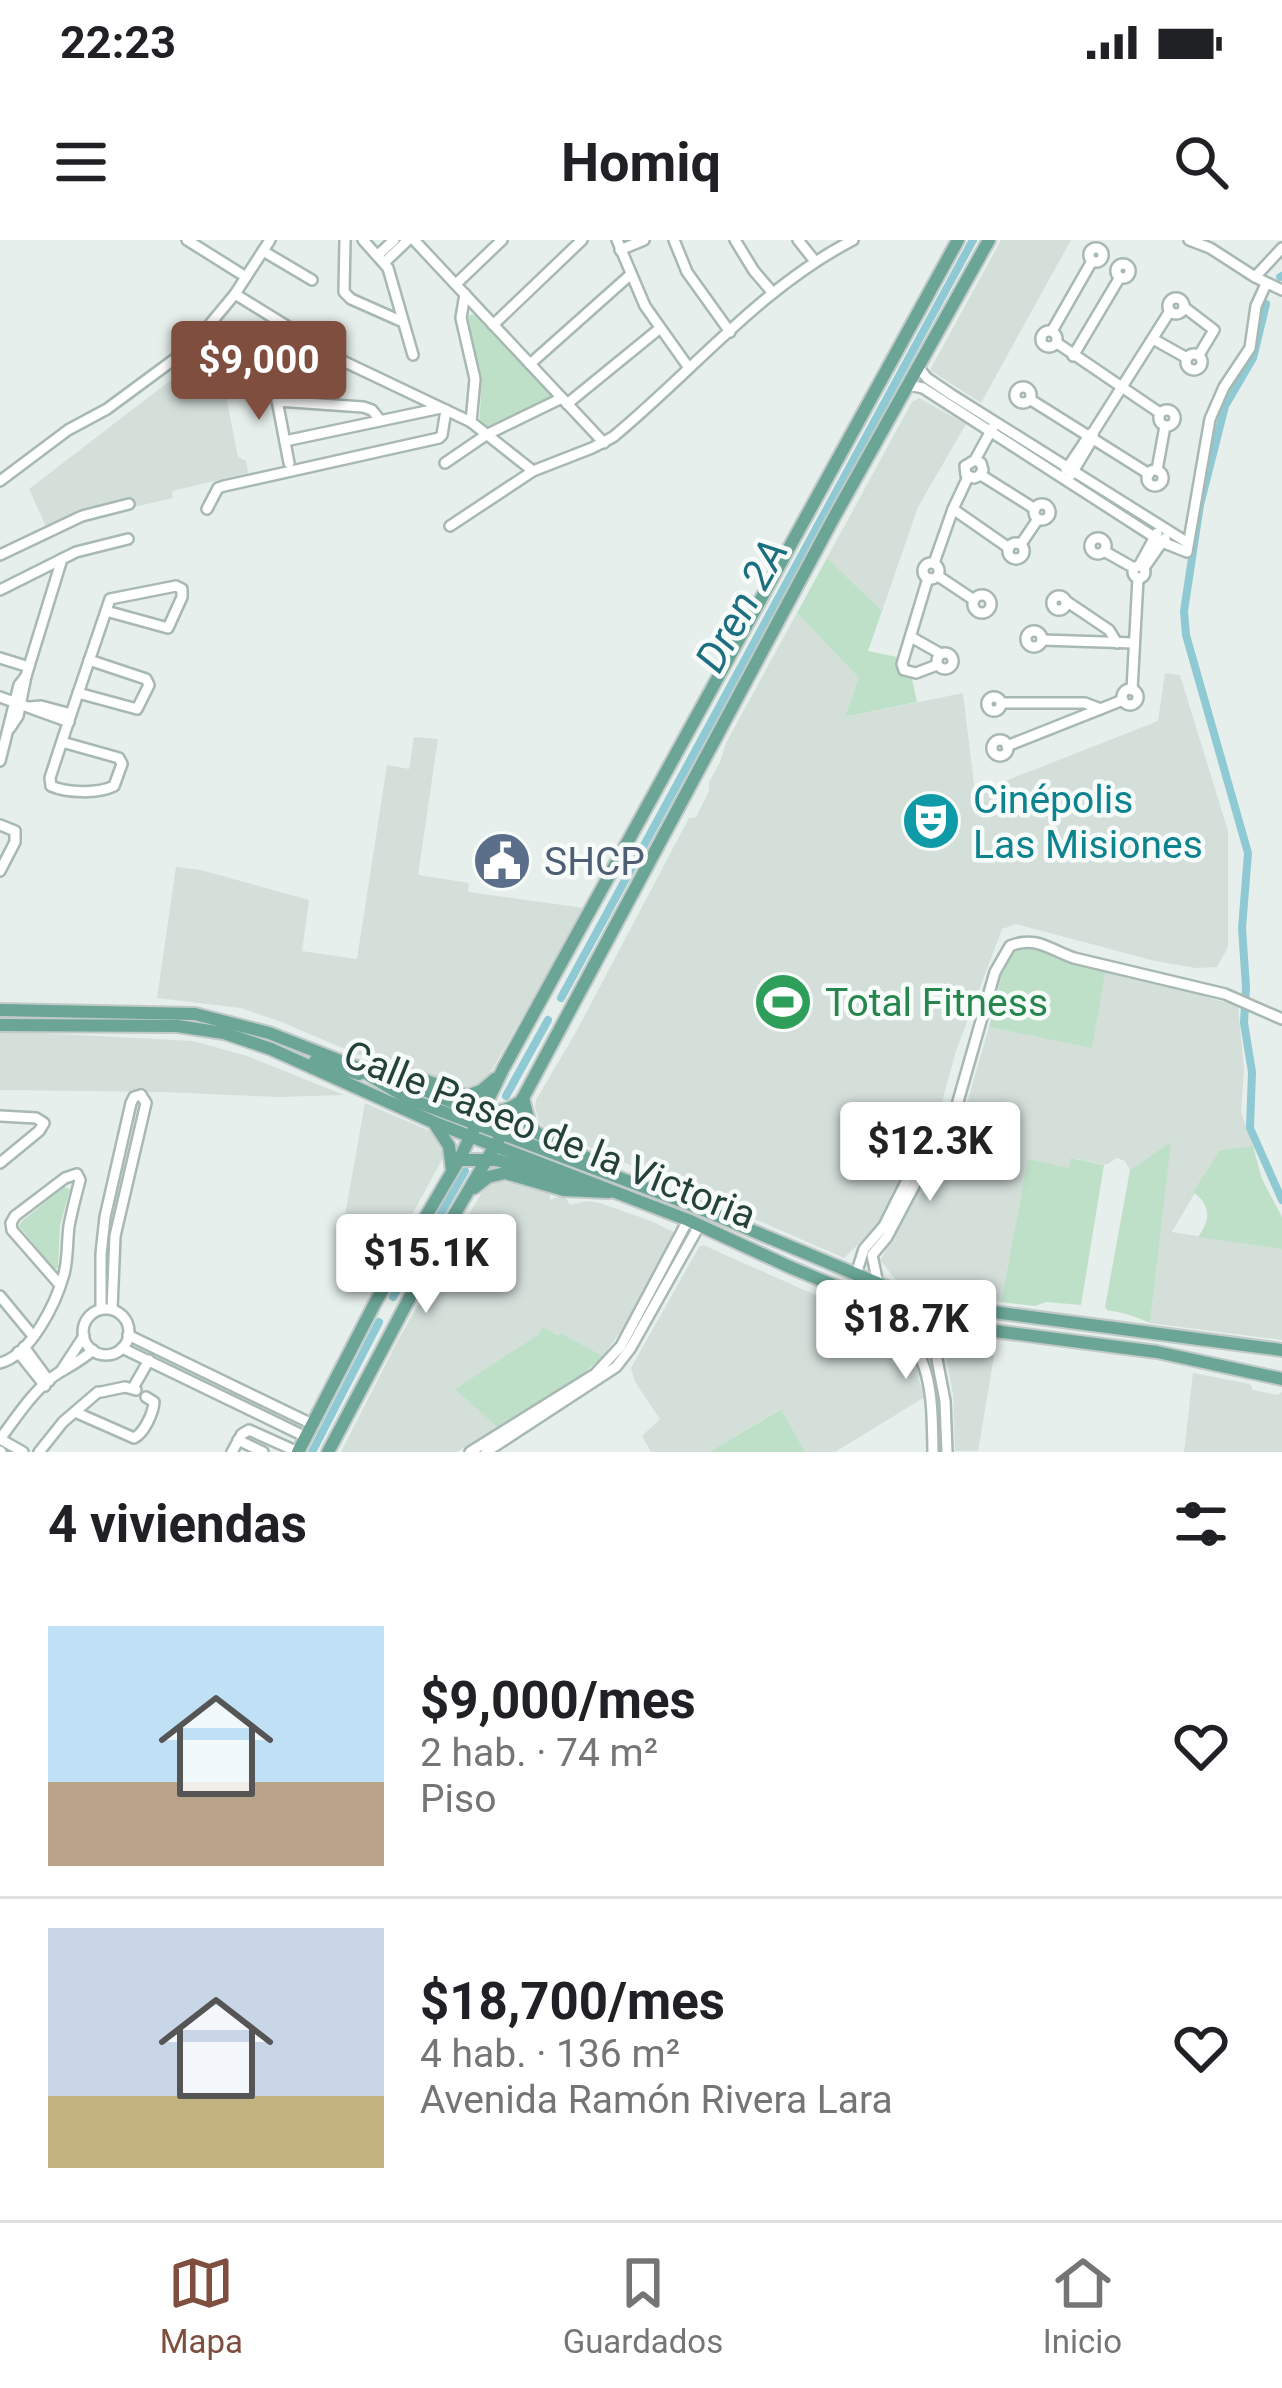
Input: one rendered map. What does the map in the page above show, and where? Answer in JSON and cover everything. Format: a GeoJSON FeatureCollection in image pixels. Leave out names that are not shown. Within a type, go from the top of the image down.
{"type":"FeatureCollection","features":[{"type":"Feature","properties":{"kind":"main road"},"geometry":{"type":"LineString","coordinates":[[328,1452],[398,1315],[565,1022],[889,394],[958,240]]}},
{"type":"Feature","properties":{"kind":"main road"},"geometry":{"type":"LineString","coordinates":[[298,1452],[538,1006],[889,394],[908,385],[989,240]]}},
{"type":"Feature","properties":{"kind":"main road"},"geometry":{"type":"LineString","coordinates":[[538,1006],[565,1022]]}},
{"type":"Feature","properties":{"kind":"main road","name":"Calle Paseo de la Victoria"},"geometry":{"type":"LineString","coordinates":[[0,1010],[195,1014],[269,1033],[362,1071],[409,1099],[476,1123],[495,1146],[618,1192],[919,1319],[1157,1352],[1282,1379]]}},
{"type":"Feature","properties":{"kind":"main road"},"geometry":{"type":"LineString","coordinates":[[95,1026],[122,1019],[126,1012]]}},
{"type":"Feature","properties":{"kind":"main road","name":"Calle Paseo de la Victoria"},"geometry":{"type":"LineString","coordinates":[[0,1025],[192,1027],[271,1049],[433,1122],[476,1123]]}},
{"type":"Feature","properties":{"kind":"main road"},"geometry":{"type":"LineString","coordinates":[[271,1049],[341,1071],[402,1072],[467,1096],[487,1087],[503,1069]]}},
{"type":"Feature","properties":{"kind":"main road"},"geometry":{"type":"LineString","coordinates":[[476,1123],[523,1099]]}},
{"type":"Feature","properties":{"kind":"main road"},"geometry":{"type":"LineString","coordinates":[[523,1099],[530,1126],[537,1133],[606,1172]]}},
{"type":"Feature","properties":{"kind":"main road"},"geometry":{"type":"LineString","coordinates":[[433,1122],[455,1165]]}},
{"type":"Feature","properties":{"kind":"main road"},"geometry":{"type":"LineString","coordinates":[[455,1165],[495,1146]]}},
{"type":"Feature","properties":{"kind":"main road","name":"Calle Paseo de la Victoria"},"geometry":{"type":"LineString","coordinates":[[495,1146],[606,1172],[933,1304],[1282,1349]]}},
{"type":"Feature","properties":{"kind":"main road"},"geometry":{"type":"LineString","coordinates":[[468,1192],[488,1177],[505,1173],[574,1191],[618,1192]]}},
{"type":"Feature","properties":{"kind":"main road"},"geometry":{"type":"LineString","coordinates":[[590,1181],[606,1182],[674,1206],[688,1204]]}},
{"type":"Feature","properties":{"kind":"main road"},"geometry":{"type":"LineString","coordinates":[[693,1223],[698,1217],[730,1230],[755,1232]]}},
{"type":"Feature","properties":{"kind":"main road"},"geometry":{"type":"LineString","coordinates":[[375,1303],[398,1315]]}},
{"type":"Feature","properties":{"kind":"street"},"geometry":{"type":"LineString","coordinates":[[187,240],[246,277]]}},
{"type":"Feature","properties":{"kind":"street"},"geometry":{"type":"LineString","coordinates":[[206,252],[213,240]]}},
{"type":"Feature","properties":{"kind":"street"},"geometry":{"type":"LineString","coordinates":[[0,482],[191,347],[235,294],[270,240]]}},
{"type":"Feature","properties":{"kind":"street"},"geometry":{"type":"LineString","coordinates":[[345,240],[344,292],[403,322]]}},
{"type":"Feature","properties":{"kind":"street"},"geometry":{"type":"LineString","coordinates":[[363,240],[381,258],[413,356]]}},
{"type":"Feature","properties":{"kind":"street"},"geometry":{"type":"LineString","coordinates":[[381,258],[394,240]]}},
{"type":"Feature","properties":{"kind":"street"},"geometry":{"type":"LineString","coordinates":[[456,284],[502,240]]}},
{"type":"Feature","properties":{"kind":"street"},"geometry":{"type":"LineString","coordinates":[[494,325],[582,240]]}},
{"type":"Feature","properties":{"kind":"street"},"geometry":{"type":"LineString","coordinates":[[644,240],[618,245],[659,329],[689,368]]}},
{"type":"Feature","properties":{"kind":"street"},"geometry":{"type":"LineString","coordinates":[[674,240],[687,272],[730,332]]}},
{"type":"Feature","properties":{"kind":"street"},"geometry":{"type":"LineString","coordinates":[[735,240],[773,293]]}},
{"type":"Feature","properties":{"kind":"street"},"geometry":{"type":"LineString","coordinates":[[798,240],[814,260]]}},
{"type":"Feature","properties":{"kind":"street"},"geometry":{"type":"LineString","coordinates":[[450,526],[533,471],[604,443],[773,293],[814,260],[853,240]]}},
{"type":"Feature","properties":{"kind":"street"},"geometry":{"type":"LineString","coordinates":[[1189,240],[1208,244],[1282,290]]}},
{"type":"Feature","properties":{"kind":"street"},"geometry":{"type":"LineString","coordinates":[[381,258],[417,241],[604,443]]}},
{"type":"Feature","properties":{"kind":"street"},"geometry":{"type":"LineString","coordinates":[[908,385],[923,388],[1187,548],[1210,419],[1250,348],[1260,280],[1282,248]]}},
{"type":"Feature","properties":{"kind":"street"},"geometry":{"type":"LineString","coordinates":[[263,251],[312,280]]}},
{"type":"Feature","properties":{"kind":"street"},"geometry":{"type":"LineString","coordinates":[[1030,400],[1153,472],[1165,426],[1160,413],[1072,356],[1052,331],[1098,260],[1119,272],[1072,356]]}},
{"type":"Feature","properties":{"kind":"street"},"geometry":{"type":"LineString","coordinates":[[530,364],[630,275]]}},
{"type":"Feature","properties":{"kind":"street"},"geometry":{"type":"LineString","coordinates":[[235,294],[318,347],[471,422],[533,471]]}},
{"type":"Feature","properties":{"kind":"street"},"geometry":{"type":"LineString","coordinates":[[465,294],[461,318],[475,380],[471,422]]}},
{"type":"Feature","properties":{"kind":"street"},"geometry":{"type":"LineString","coordinates":[[1067,474],[1170,311],[1173,299],[1214,330],[1193,357],[1153,339]]}},
{"type":"Feature","properties":{"kind":"street"},"geometry":{"type":"LineString","coordinates":[[445,463],[487,435],[564,401],[659,329]]}},
{"type":"Feature","properties":{"kind":"street"},"geometry":{"type":"LineString","coordinates":[[918,367],[994,431]]}},
{"type":"Feature","properties":{"kind":"street"},"geometry":{"type":"LineString","coordinates":[[272,374],[290,463]]}},
{"type":"Feature","properties":{"kind":"street"},"geometry":{"type":"LineString","coordinates":[[277,400],[363,407],[373,410],[380,420]]}},
{"type":"Feature","properties":{"kind":"street"},"geometry":{"type":"LineString","coordinates":[[285,440],[439,407]]}},
{"type":"Feature","properties":{"kind":"street"},"geometry":{"type":"LineString","coordinates":[[207,509],[218,488],[224,486],[439,438],[439,407]]}},
{"type":"Feature","properties":{"kind":"street"},"geometry":{"type":"LineString","coordinates":[[974,600],[924,575],[924,568],[934,563],[968,477],[965,466],[977,460],[994,431]]}},
{"type":"Feature","properties":{"kind":"street"},"geometry":{"type":"LineString","coordinates":[[968,477],[981,475],[983,467],[977,460]]}},
{"type":"Feature","properties":{"kind":"street"},"geometry":{"type":"LineString","coordinates":[[952,509],[1015,546],[1036,514],[981,475]]}},
{"type":"Feature","properties":{"kind":"street"},"geometry":{"type":"LineString","coordinates":[[0,555],[82,516],[129,505]]}},
{"type":"Feature","properties":{"kind":"street"},"geometry":{"type":"LineString","coordinates":[[1102,709],[1085,703],[997,707],[1002,744],[1102,709],[1123,700],[1132,690],[1139,570],[1161,535]]}},
{"type":"Feature","properties":{"kind":"street"},"geometry":{"type":"LineString","coordinates":[[0,590],[87,548],[128,539]]}},
{"type":"Feature","properties":{"kind":"street"},"geometry":{"type":"LineString","coordinates":[[1105,551],[1139,570]]}},
{"type":"Feature","properties":{"kind":"street"},"geometry":{"type":"LineString","coordinates":[[0,761],[6,733],[22,704],[27,672],[62,560]]}},
{"type":"Feature","properties":{"kind":"street"},"geometry":{"type":"LineString","coordinates":[[911,637],[939,659],[916,673],[904,670],[902,657],[933,577]]}},
{"type":"Feature","properties":{"kind":"street"},"geometry":{"type":"LineString","coordinates":[[62,742],[119,758],[122,764],[116,783],[109,790],[59,790],[51,786],[50,778],[89,660],[106,611],[110,598],[176,586],[183,592],[169,628],[106,611]]}},
{"type":"Feature","properties":{"kind":"street"},"geometry":{"type":"LineString","coordinates":[[1118,643],[1109,630],[1061,596],[1054,598],[1054,610],[1039,636],[1118,643],[1134,644]]}},
{"type":"Feature","properties":{"kind":"street"},"geometry":{"type":"LineString","coordinates":[[0,658],[27,672]]}},
{"type":"Feature","properties":{"kind":"street"},"geometry":{"type":"LineString","coordinates":[[78,693],[137,709],[149,685],[146,679],[89,660]]}},
{"type":"Feature","properties":{"kind":"street"},"geometry":{"type":"LineString","coordinates":[[0,698],[40,714],[70,718]]}},
{"type":"Feature","properties":{"kind":"street"},"geometry":{"type":"LineString","coordinates":[[0,825],[16,834],[0,871]]}},
{"type":"Feature","properties":{"kind":"street"},"geometry":{"type":"LineString","coordinates":[[878,1283],[874,1252],[945,1137],[995,971],[1006,951],[1018,942],[1042,942],[1074,958],[1246,1003],[1282,1019]]}},
{"type":"Feature","properties":{"kind":"street"},"geometry":{"type":"LineString","coordinates":[[142,1096],[146,1103],[115,1236],[106,1309],[103,1235],[133,1099],[142,1096]]}},
{"type":"Feature","properties":{"kind":"street"},"geometry":{"type":"LineString","coordinates":[[0,1115],[37,1118],[44,1123],[0,1163]]}},
{"type":"Feature","properties":{"kind":"street"},"geometry":{"type":"LineString","coordinates":[[856,1274],[865,1249],[882,1230],[916,1162],[948,1126]]}},
{"type":"Feature","properties":{"kind":"street"},"geometry":{"type":"LineString","coordinates":[[125,1132],[138,1135]]}},
{"type":"Feature","properties":{"kind":"street"},"geometry":{"type":"LineString","coordinates":[[0,1363],[8,1362],[42,1326],[60,1285],[79,1185],[77,1174],[65,1178],[10,1223],[60,1285]]}},
{"type":"Feature","properties":{"kind":"street"},"geometry":{"type":"LineString","coordinates":[[470,1452],[605,1366],[693,1223]]}},
{"type":"Feature","properties":{"kind":"street"},"geometry":{"type":"LineString","coordinates":[[486,1452],[616,1367],[693,1223]]}},
{"type":"Feature","properties":{"kind":"street"},"geometry":{"type":"LineString","coordinates":[[0,1296],[33,1336]]}},
{"type":"Feature","properties":{"kind":"street"},"geometry":{"type":"LineString","coordinates":[[888,1307],[921,1354],[932,1403],[933,1452]]}},
{"type":"Feature","properties":{"kind":"street"},"geometry":{"type":"LineString","coordinates":[[106,1309],[125,1319],[128,1335],[122,1348]]}},
{"type":"Feature","properties":{"kind":"street"},"geometry":{"type":"LineString","coordinates":[[61,1372],[84,1336],[87,1319],[106,1309]]}},
{"type":"Feature","properties":{"kind":"street"},"geometry":{"type":"LineString","coordinates":[[947,1452],[937,1342],[958,1326]]}},
{"type":"Feature","properties":{"kind":"street"},"geometry":{"type":"LineString","coordinates":[[128,1335],[309,1431]]}},
{"type":"Feature","properties":{"kind":"street"},"geometry":{"type":"LineString","coordinates":[[84,1336],[93,1350],[105,1354],[122,1348],[309,1431]]}},
{"type":"Feature","properties":{"kind":"street"},"geometry":{"type":"LineString","coordinates":[[21,1350],[47,1384]]}},
{"type":"Feature","properties":{"kind":"street"},"geometry":{"type":"LineString","coordinates":[[23,1452],[0,1439],[47,1384],[93,1350]]}},
{"type":"Feature","properties":{"kind":"street"},"geometry":{"type":"LineString","coordinates":[[138,1392],[149,1360]]}},
{"type":"Feature","properties":{"kind":"street"},"geometry":{"type":"LineString","coordinates":[[40,1452],[49,1437],[75,1412],[99,1392],[138,1392],[154,1402],[140,1435],[134,1438],[75,1412]]}},
{"type":"Feature","properties":{"kind":"street"},"geometry":{"type":"LineString","coordinates":[[932,1403],[945,1401]]}},
{"type":"Feature","properties":{"kind":"street"},"geometry":{"type":"LineString","coordinates":[[232,1452],[249,1430],[298,1452]]}},
{"type":"Feature","properties":{"kind":"street"},"geometry":{"type":"LineString","coordinates":[[238,1441],[263,1452]]}},
{"type":"Feature","properties":{"kind":"shaded area"},"geometry":{"type":"Polygon","coordinates":[[[1001,240],[1071,240],[981,403],[930,370],[1001,240]]]}},
{"type":"Feature","properties":{"kind":"shaded area"},"geometry":{"type":"Polygon","coordinates":[[[171,380],[181,394],[224,386],[238,457],[246,461],[248,473],[172,491],[173,498],[82,519],[50,535],[29,489],[171,380]]]}},
{"type":"Feature","properties":{"kind":"shaded area"},"geometry":{"type":"Polygon","coordinates":[[[919,398],[966,424],[918,507],[882,611],[827,558],[912,402],[919,398]]]}},
{"type":"Feature","properties":{"kind":"shaded area"},"geometry":{"type":"Polygon","coordinates":[[[797,613],[859,678],[846,717],[963,693],[975,793],[1158,721],[1165,673],[1180,675],[1228,831],[1228,947],[1217,967],[1155,961],[1016,924],[1002,929],[956,1051],[937,1120],[875,1228],[844,1258],[545,1128],[535,1107],[689,818],[696,817],[726,743],[797,613]]]}},
{"type":"Feature","properties":{"kind":"shaded area"},"geometry":{"type":"Polygon","coordinates":[[[414,737],[438,739],[418,875],[469,883],[468,892],[584,908],[485,1082],[459,1088],[241,1008],[157,998],[176,867],[309,900],[302,951],[357,959],[387,765],[409,769],[414,737]]]}},
{"type":"Feature","properties":{"kind":"shaded area"},"geometry":{"type":"Polygon","coordinates":[[[1106,968],[1238,1006],[1244,1069],[1241,1112],[1253,1146],[1220,1150],[1172,1232],[1282,1249],[1282,1340],[1150,1323],[1170,1143],[1130,1170],[1117,1158],[1106,1165],[1072,1158],[1069,1169],[1028,1160],[1001,1302],[913,1286],[896,1280],[880,1260],[920,1181],[948,1145],[964,1113],[989,1027],[1091,1047],[1106,968]]]}},
{"type":"Feature","properties":{"kind":"shaded area"},"geometry":{"type":"Polygon","coordinates":[[[0,1031],[193,1041],[247,1056],[344,1095],[0,1090],[0,1031]]]}},
{"type":"Feature","properties":{"kind":"shaded area"},"geometry":{"type":"Polygon","coordinates":[[[365,1103],[437,1134],[444,1156],[386,1262],[337,1260],[365,1103]]]}},
{"type":"Feature","properties":{"kind":"shaded area"},"geometry":{"type":"Polygon","coordinates":[[[501,1181],[550,1194],[550,1200],[564,1195],[570,1205],[600,1203],[676,1233],[603,1356],[543,1328],[456,1389],[497,1427],[457,1452],[341,1452],[482,1192],[501,1181]]]}},
{"type":"Feature","properties":{"kind":"shaded area"},"geometry":{"type":"Polygon","coordinates":[[[703,1245],[894,1330],[918,1365],[925,1397],[835,1452],[805,1452],[780,1409],[709,1452],[651,1452],[642,1436],[660,1419],[631,1368],[703,1245]]]}},
{"type":"Feature","properties":{"kind":"shaded area"},"geometry":{"type":"Polygon","coordinates":[[[965,1340],[996,1344],[978,1451],[955,1451],[953,1394],[944,1346],[965,1340]]]}},
{"type":"Feature","properties":{"kind":"shaded area"},"geometry":{"type":"Polygon","coordinates":[[[1193,1373],[1250,1384],[1253,1390],[1282,1392],[1282,1452],[1184,1452],[1193,1373]]]}},
{"type":"Feature","properties":{"kind":"green space"},"geometry":{"type":"Polygon","coordinates":[[[471,314],[479,316],[551,395],[491,429],[479,426],[482,377],[466,319],[471,314]]]}},
{"type":"Feature","properties":{"kind":"green space"},"geometry":{"type":"Polygon","coordinates":[[[827,558],[882,611],[868,651],[897,657],[902,677],[912,679],[917,702],[845,717],[859,678],[797,613],[827,558]]]}},
{"type":"Feature","properties":{"kind":"green space"},"geometry":{"type":"Polygon","coordinates":[[[1023,946],[1106,968],[1092,1048],[989,1027],[1005,959],[1023,946]]]}},
{"type":"Feature","properties":{"kind":"green space"},"geometry":{"type":"Polygon","coordinates":[[[1171,1142],[1150,1323],[1105,1307],[1130,1170],[1171,1142]]]}},
{"type":"Feature","properties":{"kind":"green space"},"geometry":{"type":"Polygon","coordinates":[[[1253,1146],[1262,1179],[1282,1217],[1282,1249],[1198,1237],[1207,1213],[1193,1192],[1220,1150],[1253,1146]]]}},
{"type":"Feature","properties":{"kind":"green space"},"geometry":{"type":"Polygon","coordinates":[[[1071,1158],[1104,1165],[1081,1305],[1001,1302],[1028,1159],[1069,1168],[1071,1158]]]}},
{"type":"Feature","properties":{"kind":"green space"},"geometry":{"type":"Polygon","coordinates":[[[64,1187],[70,1189],[60,1226],[58,1268],[54,1269],[19,1226],[64,1187]]]}},
{"type":"Feature","properties":{"kind":"green space"},"geometry":{"type":"Polygon","coordinates":[[[543,1327],[603,1356],[497,1427],[455,1389],[543,1327]]]}},
{"type":"Feature","properties":{"kind":"green space"},"geometry":{"type":"Polygon","coordinates":[[[781,1409],[805,1452],[709,1452],[781,1409]]]}},
{"type":"Feature","properties":{"kind":"waterway","name":"Dren 2A"},"geometry":{"type":"LineString","coordinates":[[561,998],[973,240]]}},
{"type":"Feature","properties":{"kind":"waterway"},"geometry":{"type":"LineString","coordinates":[[1266,304],[1253,358],[1225,406],[1200,505],[1184,611],[1186,635],[1248,853],[1242,928],[1244,1023],[1252,1072],[1250,1128],[1282,1200]]}},
{"type":"Feature","properties":{"kind":"waterway","name":"Dren 2A"},"geometry":{"type":"LineString","coordinates":[[506,1096],[548,1020]]}},
{"type":"Feature","properties":{"kind":"waterway","name":"Dren 2A"},"geometry":{"type":"LineString","coordinates":[[393,1297],[465,1171]]}},
{"type":"Feature","properties":{"kind":"waterway","name":"Dren 2A"},"geometry":{"type":"LineString","coordinates":[[312,1452],[379,1322]]}},
{"type":"Feature","properties":{"kind":"place","name":"Cinépolis Las Misiones"},"geometry":{"type":"Point","coordinates":[931,821]}},
{"type":"Feature","properties":{"kind":"place","name":"SHCP"},"geometry":{"type":"Point","coordinates":[502,861]}},
{"type":"Feature","properties":{"kind":"place","name":"Total Fitness"},"geometry":{"type":"Point","coordinates":[783,1002]}}]}
